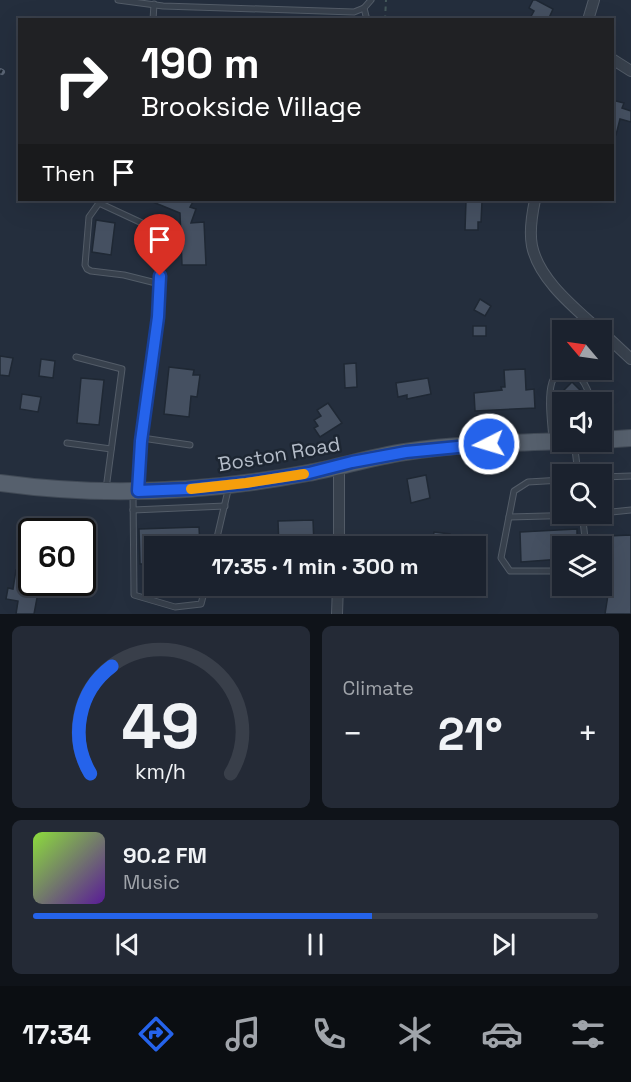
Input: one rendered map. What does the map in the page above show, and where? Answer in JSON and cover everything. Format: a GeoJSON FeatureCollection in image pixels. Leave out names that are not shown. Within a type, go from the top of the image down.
{"type":"FeatureCollection","features":[{"type":"Feature","properties":{"kind":"main road"},"geometry":{"type":"LineString","coordinates":[[612,439],[631,438]]}},
{"type":"Feature","properties":{"kind":"main road","name":"Boston Road"},"geometry":{"type":"LineString","coordinates":[[0,483],[61,489],[135,491],[187,489],[309,473],[406,452],[489,444],[552,441]]}},
{"type":"Feature","properties":{"kind":"street"},"geometry":{"type":"LineString","coordinates":[[589,18],[594,0]]}},
{"type":"Feature","properties":{"kind":"street"},"geometry":{"type":"LineString","coordinates":[[614,60],[631,71]]}},
{"type":"Feature","properties":{"kind":"street"},"geometry":{"type":"LineString","coordinates":[[535,201],[531,245],[535,256],[542,270],[560,294],[588,320]]}},
{"type":"Feature","properties":{"kind":"street"},"geometry":{"type":"LineString","coordinates":[[612,342],[631,359]]}},
{"type":"Feature","properties":{"kind":"street"},"geometry":{"type":"LineString","coordinates":[[339,466],[339,536]]}},
{"type":"Feature","properties":{"kind":"street"},"geometry":{"type":"LineString","coordinates":[[337,614],[338,596]]}},
{"type":"Feature","properties":{"kind":"lane"},"geometry":{"type":"LineString","coordinates":[[118,0],[154,4],[343,12],[354,12],[364,8],[371,0]]}},
{"type":"Feature","properties":{"kind":"lane"},"geometry":{"type":"LineString","coordinates":[[153,18],[154,4]]}},
{"type":"Feature","properties":{"kind":"lane"},"geometry":{"type":"LineString","coordinates":[[364,8],[366,18]]}},
{"type":"Feature","properties":{"kind":"lane"},"geometry":{"type":"LineString","coordinates":[[160,284],[87,269],[85,265],[89,217],[99,201],[157,230],[160,284],[158,317],[133,510],[134,595],[175,607],[201,604],[203,596]]}},
{"type":"Feature","properties":{"kind":"lane"},"geometry":{"type":"LineString","coordinates":[[76,357],[122,369],[105,490]]}},
{"type":"Feature","properties":{"kind":"lane"},"geometry":{"type":"LineString","coordinates":[[552,404],[550,392],[553,379],[559,372],[567,370],[576,373],[588,392]]}},
{"type":"Feature","properties":{"kind":"lane"},"geometry":{"type":"LineString","coordinates":[[142,438],[190,445]]}},
{"type":"Feature","properties":{"kind":"lane"},"geometry":{"type":"LineString","coordinates":[[67,443],[111,449]]}},
{"type":"Feature","properties":{"kind":"lane"},"geometry":{"type":"LineString","coordinates":[[612,477],[631,476]]}},
{"type":"Feature","properties":{"kind":"lane"},"geometry":{"type":"LineString","coordinates":[[552,481],[528,482],[514,491],[501,558],[510,571],[552,571]]}},
{"type":"Feature","properties":{"kind":"lane"},"geometry":{"type":"LineString","coordinates":[[218,536],[230,485]]}},
{"type":"Feature","properties":{"kind":"lane"},"geometry":{"type":"LineString","coordinates":[[133,510],[225,506]]}},
{"type":"Feature","properties":{"kind":"lane"},"geometry":{"type":"LineString","coordinates":[[612,512],[631,510]]}},
{"type":"Feature","properties":{"kind":"lane"},"geometry":{"type":"LineString","coordinates":[[509,517],[552,515]]}},
{"type":"Feature","properties":{"kind":"path"},"geometry":{"type":"LineString","coordinates":[[385,18],[386,0]]}},
{"type":"Feature","properties":{"kind":"building"},"geometry":{"type":"Polygon","coordinates":[[[533,0],[536,0],[553,9],[549,18],[530,18],[534,11],[529,8],[533,0]]]}},
{"type":"Feature","properties":{"kind":"building"},"geometry":{"type":"Polygon","coordinates":[[[614,100],[624,103],[622,108],[631,111],[631,122],[620,119],[616,135],[614,135],[614,100]]]}},
{"type":"Feature","properties":{"kind":"building"},"geometry":{"type":"Polygon","coordinates":[[[150,201],[193,201],[190,207],[196,209],[191,223],[204,222],[206,265],[182,265],[180,213],[150,201]]]}},
{"type":"Feature","properties":{"kind":"building"},"geometry":{"type":"Polygon","coordinates":[[[466,201],[482,201],[481,222],[478,222],[478,230],[465,230],[466,201]]]}},
{"type":"Feature","properties":{"kind":"building"},"geometry":{"type":"Polygon","coordinates":[[[96,220],[115,223],[111,255],[92,252],[96,220]]]}},
{"type":"Feature","properties":{"kind":"building"},"geometry":{"type":"Polygon","coordinates":[[[480,299],[491,306],[485,316],[474,310],[480,299]]]}},
{"type":"Feature","properties":{"kind":"building"},"geometry":{"type":"Polygon","coordinates":[[[473,326],[486,326],[486,336],[473,336],[473,326]]]}},
{"type":"Feature","properties":{"kind":"building"},"geometry":{"type":"Polygon","coordinates":[[[0,356],[13,358],[9,376],[0,375],[0,356]]]}},
{"type":"Feature","properties":{"kind":"building"},"geometry":{"type":"Polygon","coordinates":[[[41,359],[55,361],[53,378],[39,376],[41,359]]]}},
{"type":"Feature","properties":{"kind":"building"},"geometry":{"type":"Polygon","coordinates":[[[356,363],[357,387],[345,388],[344,364],[356,363]]]}},
{"type":"Feature","properties":{"kind":"building"},"geometry":{"type":"Polygon","coordinates":[[[169,367],[194,370],[193,375],[200,375],[197,397],[191,396],[189,417],[164,414],[169,367]]]}},
{"type":"Feature","properties":{"kind":"building"},"geometry":{"type":"Polygon","coordinates":[[[525,369],[526,390],[534,389],[535,408],[475,411],[474,393],[502,390],[501,387],[505,387],[504,370],[525,369]]]}},
{"type":"Feature","properties":{"kind":"building"},"geometry":{"type":"Polygon","coordinates":[[[81,378],[104,380],[99,425],[77,423],[81,378]]]}},
{"type":"Feature","properties":{"kind":"building"},"geometry":{"type":"Polygon","coordinates":[[[428,378],[431,394],[407,399],[407,395],[398,397],[396,383],[428,378]]]}},
{"type":"Feature","properties":{"kind":"building"},"geometry":{"type":"Polygon","coordinates":[[[572,382],[582,392],[562,392],[572,382]]]}},
{"type":"Feature","properties":{"kind":"building"},"geometry":{"type":"Polygon","coordinates":[[[22,394],[41,397],[38,412],[20,409],[22,394]]]}},
{"type":"Feature","properties":{"kind":"building"},"geometry":{"type":"Polygon","coordinates":[[[328,403],[342,423],[320,437],[314,428],[318,426],[314,420],[321,416],[317,410],[328,403]]]}},
{"type":"Feature","properties":{"kind":"building"},"geometry":{"type":"Polygon","coordinates":[[[426,475],[430,498],[411,503],[407,479],[426,475]]]}},
{"type":"Feature","properties":{"kind":"building"},"geometry":{"type":"Polygon","coordinates":[[[313,520],[314,536],[279,536],[278,521],[313,520]]]}},
{"type":"Feature","properties":{"kind":"building"},"geometry":{"type":"Polygon","coordinates":[[[199,527],[199,536],[144,536],[144,564],[140,564],[139,529],[199,527]]]}},
{"type":"Feature","properties":{"kind":"building"},"geometry":{"type":"Polygon","coordinates":[[[577,529],[577,536],[552,536],[552,560],[521,562],[520,532],[577,529]]]}},
{"type":"Feature","properties":{"kind":"building"},"geometry":{"type":"Polygon","coordinates":[[[434,532],[450,534],[450,536],[433,536],[434,532]]]}},
{"type":"Feature","properties":{"kind":"building"},"geometry":{"type":"Polygon","coordinates":[[[631,535],[631,614],[605,614],[608,596],[612,596],[612,536],[608,536],[631,535]]]}},
{"type":"Feature","properties":{"kind":"building"},"geometry":{"type":"Polygon","coordinates":[[[16,570],[18,570],[18,596],[37,596],[34,614],[16,614],[18,601],[6,599],[8,588],[13,589],[16,570]]]}},
{"type":"Feature","properties":{"kind":"slow traffic"},"geometry":{"type":"LineString","coordinates":[[191,489],[304,474]]}},
{"type":"Feature","properties":{"kind":"route"},"geometry":{"type":"LineString","coordinates":[[160,276],[158,317],[141,441],[138,491],[246,483],[309,473],[406,452],[489,444]]}}]}
